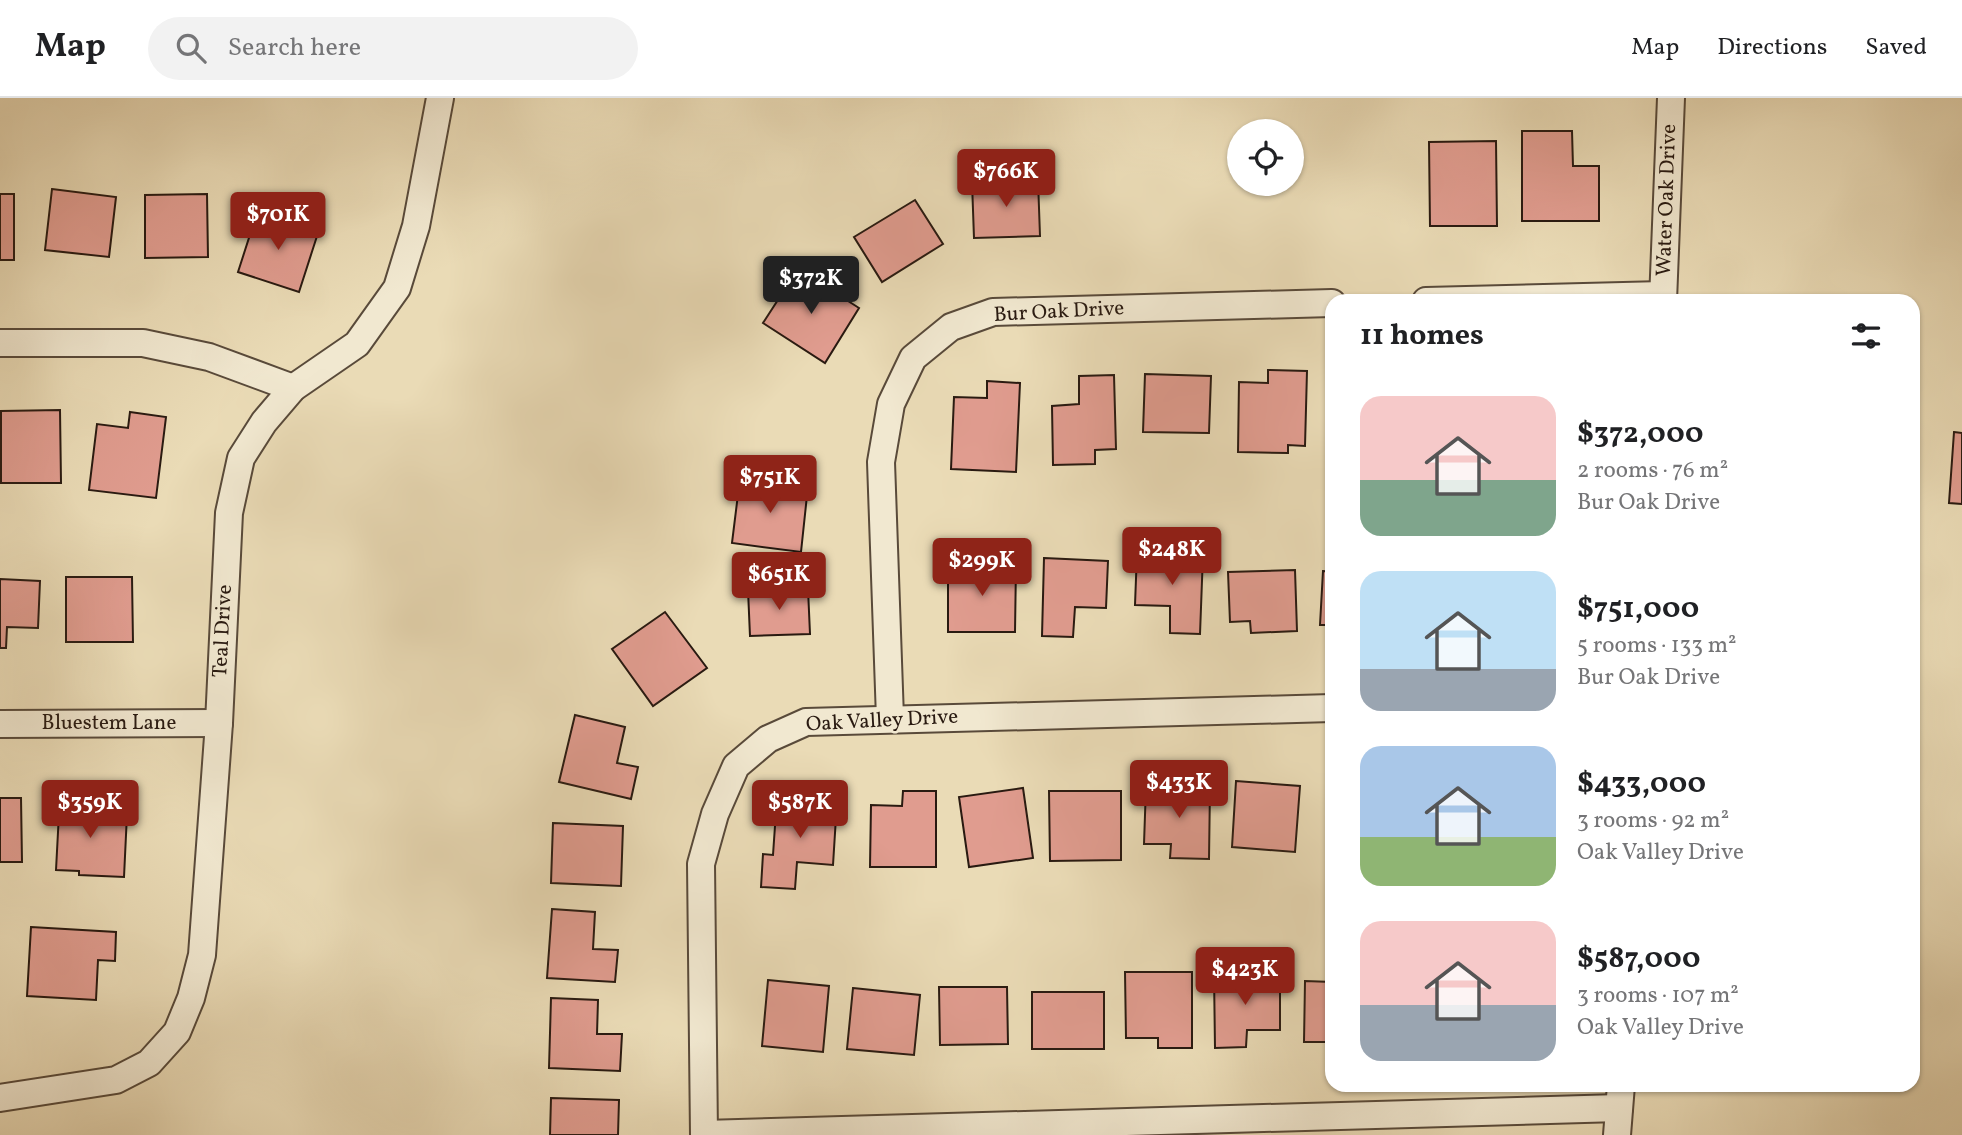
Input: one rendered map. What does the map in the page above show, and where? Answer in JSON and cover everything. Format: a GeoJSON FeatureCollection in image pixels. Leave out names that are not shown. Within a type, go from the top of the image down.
{"type":"FeatureCollection","features":[{"type":"Feature","properties":{"kind":"street","name":"Teal Drive"},"geometry":{"type":"LineString","coordinates":[[0,1098],[116,1080],[149,1063],[177,1032],[191,998],[202,955],[219,723],[229,513],[241,458],[264,422],[293,388],[357,344],[397,288],[416,226],[440,98]]}},
{"type":"Feature","properties":{"kind":"street","name":"Water Oak Drive"},"geometry":{"type":"LineString","coordinates":[[1663,294],[1671,98]]}},
{"type":"Feature","properties":{"kind":"street","name":"Bur Oak Drive"},"geometry":{"type":"LineString","coordinates":[[890,718],[881,462],[891,404],[913,358],[951,327],[993,312],[1325,303]]}},
{"type":"Feature","properties":{"kind":"street"},"geometry":{"type":"LineString","coordinates":[[0,343],[143,344],[209,357],[293,388]]}},
{"type":"Feature","properties":{"kind":"street","name":"Oak Valley Drive"},"geometry":{"type":"LineString","coordinates":[[704,1134],[701,864],[715,814],[736,766],[768,739],[806,722],[1325,708]]}},
{"type":"Feature","properties":{"kind":"street","name":"Bluestem Lane"},"geometry":{"type":"LineString","coordinates":[[0,724],[219,723]]}},
{"type":"Feature","properties":{"kind":"street"},"geometry":{"type":"LineString","coordinates":[[704,1134],[1620,1097],[1617,1135]]}},
{"type":"Feature","properties":{"kind":"building"},"geometry":{"type":"Polygon","coordinates":[[[1522,131],[1572,131],[1573,166],[1599,166],[1599,221],[1522,221],[1522,131]]]}},
{"type":"Feature","properties":{"kind":"building"},"geometry":{"type":"Polygon","coordinates":[[[1496,141],[1497,226],[1430,226],[1429,142],[1496,141]]]}},
{"type":"Feature","properties":{"kind":"building"},"geometry":{"type":"Polygon","coordinates":[[[1038,180],[1040,236],[974,238],[972,182],[1038,180]]]}},
{"type":"Feature","properties":{"kind":"building"},"geometry":{"type":"Polygon","coordinates":[[[52,189],[116,197],[109,257],[45,250],[52,189]]]}},
{"type":"Feature","properties":{"kind":"building"},"geometry":{"type":"Polygon","coordinates":[[[0,194],[14,194],[14,260],[0,260],[0,194]]]}},
{"type":"Feature","properties":{"kind":"building"},"geometry":{"type":"Polygon","coordinates":[[[207,194],[208,257],[145,258],[145,195],[207,194]]]}},
{"type":"Feature","properties":{"kind":"building"},"geometry":{"type":"Polygon","coordinates":[[[915,200],[943,244],[882,282],[854,237],[915,200]]]}},
{"type":"Feature","properties":{"kind":"building"},"geometry":{"type":"Polygon","coordinates":[[[257,213],[318,233],[299,292],[238,272],[257,213]]]}},
{"type":"Feature","properties":{"kind":"building"},"geometry":{"type":"Polygon","coordinates":[[[798,269],[859,308],[825,363],[763,323],[798,269]]]}},
{"type":"Feature","properties":{"kind":"building"},"geometry":{"type":"Polygon","coordinates":[[[1268,370],[1307,371],[1305,446],[1288,445],[1288,453],[1238,452],[1239,382],[1268,383],[1268,370]]]}},
{"type":"Feature","properties":{"kind":"building"},"geometry":{"type":"Polygon","coordinates":[[[1145,374],[1211,376],[1209,433],[1143,432],[1145,374]]]}},
{"type":"Feature","properties":{"kind":"building"},"geometry":{"type":"Polygon","coordinates":[[[1114,375],[1116,449],[1095,450],[1095,464],[1053,465],[1052,406],[1079,404],[1079,376],[1114,375]]]}},
{"type":"Feature","properties":{"kind":"building"},"geometry":{"type":"Polygon","coordinates":[[[987,381],[1020,383],[1016,472],[951,469],[954,397],[987,398],[987,381]]]}},
{"type":"Feature","properties":{"kind":"building"},"geometry":{"type":"Polygon","coordinates":[[[60,410],[61,483],[1,483],[1,411],[60,410]]]}},
{"type":"Feature","properties":{"kind":"building"},"geometry":{"type":"Polygon","coordinates":[[[130,412],[166,417],[156,498],[89,490],[97,424],[128,428],[130,412]]]}},
{"type":"Feature","properties":{"kind":"building"},"geometry":{"type":"Polygon","coordinates":[[[1954,432],[1962,433],[1962,504],[1949,503],[1954,432]]]}},
{"type":"Feature","properties":{"kind":"building"},"geometry":{"type":"Polygon","coordinates":[[[740,478],[808,486],[801,552],[732,543],[740,478]]]}},
{"type":"Feature","properties":{"kind":"building"},"geometry":{"type":"Polygon","coordinates":[[[1137,552],[1203,554],[1200,634],[1170,633],[1170,606],[1135,605],[1137,552]]]}},
{"type":"Feature","properties":{"kind":"building"},"geometry":{"type":"Polygon","coordinates":[[[1044,558],[1108,561],[1106,608],[1075,607],[1073,637],[1042,636],[1044,558]]]}},
{"type":"Feature","properties":{"kind":"building"},"geometry":{"type":"Polygon","coordinates":[[[948,563],[1016,564],[1015,632],[948,632],[948,563]]]}},
{"type":"Feature","properties":{"kind":"building"},"geometry":{"type":"Polygon","coordinates":[[[1295,570],[1297,631],[1251,633],[1250,621],[1230,622],[1228,572],[1295,570]]]}},
{"type":"Feature","properties":{"kind":"building"},"geometry":{"type":"Polygon","coordinates":[[[1323,571],[1325,625],[1320,625],[1323,571]]]}},
{"type":"Feature","properties":{"kind":"building"},"geometry":{"type":"Polygon","coordinates":[[[66,577],[132,577],[133,642],[66,642],[66,577]]]}},
{"type":"Feature","properties":{"kind":"building"},"geometry":{"type":"Polygon","coordinates":[[[0,579],[40,581],[38,628],[7,627],[6,648],[0,648],[0,579]]]}},
{"type":"Feature","properties":{"kind":"building"},"geometry":{"type":"Polygon","coordinates":[[[808,589],[810,634],[750,636],[748,590],[808,589]]]}},
{"type":"Feature","properties":{"kind":"building"},"geometry":{"type":"Polygon","coordinates":[[[665,612],[707,668],[653,706],[612,649],[665,612]]]}},
{"type":"Feature","properties":{"kind":"building"},"geometry":{"type":"Polygon","coordinates":[[[575,715],[625,727],[617,763],[638,767],[631,799],[559,782],[575,715]]]}},
{"type":"Feature","properties":{"kind":"building"},"geometry":{"type":"Polygon","coordinates":[[[1236,781],[1300,786],[1295,852],[1232,847],[1236,781]]]}},
{"type":"Feature","properties":{"kind":"building"},"geometry":{"type":"Polygon","coordinates":[[[1146,786],[1210,787],[1209,859],[1170,858],[1171,844],[1144,844],[1146,786]]]}},
{"type":"Feature","properties":{"kind":"building"},"geometry":{"type":"Polygon","coordinates":[[[1023,788],[1033,858],[969,867],[959,797],[1023,788]]]}},
{"type":"Feature","properties":{"kind":"building"},"geometry":{"type":"Polygon","coordinates":[[[903,791],[936,791],[936,867],[870,867],[871,805],[902,806],[903,791]]]}},
{"type":"Feature","properties":{"kind":"building"},"geometry":{"type":"Polygon","coordinates":[[[1049,791],[1121,791],[1121,860],[1050,861],[1049,791]]]}},
{"type":"Feature","properties":{"kind":"building"},"geometry":{"type":"Polygon","coordinates":[[[60,794],[86,796],[85,812],[127,814],[124,877],[79,875],[79,871],[56,870],[60,794]]]}},
{"type":"Feature","properties":{"kind":"building"},"geometry":{"type":"Polygon","coordinates":[[[777,797],[837,801],[833,865],[797,862],[795,889],[761,887],[763,854],[773,855],[777,797]]]}},
{"type":"Feature","properties":{"kind":"building"},"geometry":{"type":"Polygon","coordinates":[[[0,798],[21,798],[22,862],[0,862],[0,798]]]}},
{"type":"Feature","properties":{"kind":"building"},"geometry":{"type":"Polygon","coordinates":[[[553,823],[623,826],[621,886],[551,883],[553,823]]]}},
{"type":"Feature","properties":{"kind":"building"},"geometry":{"type":"Polygon","coordinates":[[[552,909],[595,912],[593,949],[618,950],[615,982],[547,978],[552,909]]]}},
{"type":"Feature","properties":{"kind":"building"},"geometry":{"type":"Polygon","coordinates":[[[31,927],[116,932],[115,961],[98,960],[96,1000],[27,996],[31,927]]]}},
{"type":"Feature","properties":{"kind":"building"},"geometry":{"type":"Polygon","coordinates":[[[1125,972],[1192,972],[1192,1048],[1158,1048],[1158,1038],[1126,1038],[1125,972]]]}},
{"type":"Feature","properties":{"kind":"building"},"geometry":{"type":"Polygon","coordinates":[[[1214,974],[1280,974],[1280,1030],[1247,1030],[1246,1047],[1215,1048],[1214,974]]]}},
{"type":"Feature","properties":{"kind":"building"},"geometry":{"type":"Polygon","coordinates":[[[768,980],[829,986],[823,1052],[762,1046],[768,980]]]}},
{"type":"Feature","properties":{"kind":"building"},"geometry":{"type":"Polygon","coordinates":[[[1305,981],[1325,982],[1325,1042],[1304,1042],[1305,981]]]}},
{"type":"Feature","properties":{"kind":"building"},"geometry":{"type":"Polygon","coordinates":[[[939,987],[1007,987],[1008,1044],[940,1045],[939,987]]]}},
{"type":"Feature","properties":{"kind":"building"},"geometry":{"type":"Polygon","coordinates":[[[853,988],[920,995],[914,1055],[847,1049],[853,988]]]}},
{"type":"Feature","properties":{"kind":"building"},"geometry":{"type":"Polygon","coordinates":[[[1032,992],[1104,992],[1104,1049],[1032,1049],[1032,992]]]}},
{"type":"Feature","properties":{"kind":"building"},"geometry":{"type":"Polygon","coordinates":[[[551,998],[598,1000],[597,1034],[622,1034],[620,1071],[549,1068],[551,998]]]}},
{"type":"Feature","properties":{"kind":"building"},"geometry":{"type":"Polygon","coordinates":[[[551,1098],[619,1100],[618,1135],[550,1135],[551,1098]]]}}]}
